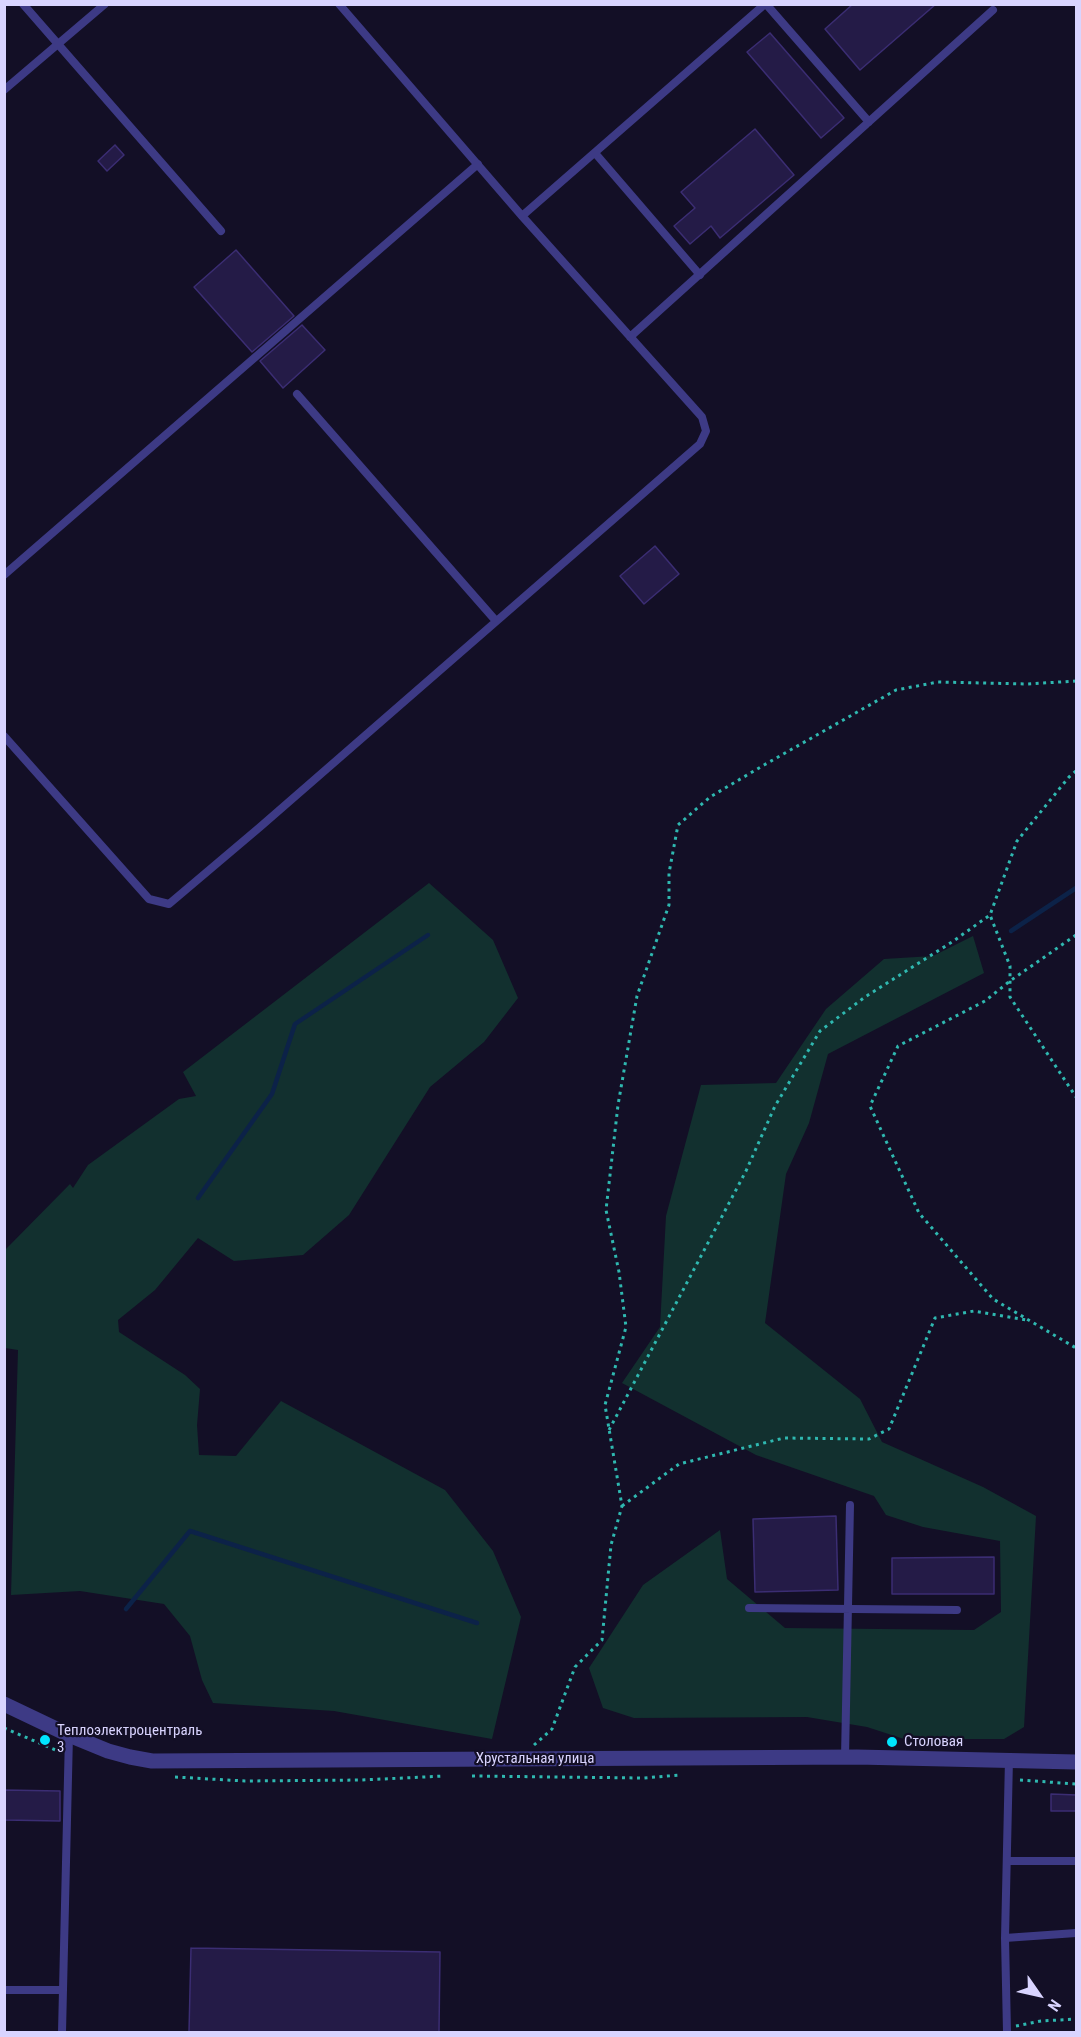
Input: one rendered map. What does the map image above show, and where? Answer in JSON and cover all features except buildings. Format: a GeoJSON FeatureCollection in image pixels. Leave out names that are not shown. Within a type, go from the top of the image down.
{"type":"FeatureCollection","features":[{"type":"Feature","properties":{"kind":"street","name":"Хрустальная улица"},"geometry":{"type":"LineString","coordinates":[[4,1704],[69,1735],[119,1754],[152,1761],[845,1757],[1077,1762]]}},
{"type":"Feature","properties":{"kind":"lane"},"geometry":{"type":"LineString","coordinates":[[23,4],[221,231]]}},
{"type":"Feature","properties":{"kind":"lane"},"geometry":{"type":"LineString","coordinates":[[4,90],[105,4]]}},
{"type":"Feature","properties":{"kind":"lane"},"geometry":{"type":"LineString","coordinates":[[4,736],[149,899],[168,904],[260,827],[700,444],[706,431],[702,417],[522,216],[339,4]]}},
{"type":"Feature","properties":{"kind":"lane"},"geometry":{"type":"LineString","coordinates":[[522,216],[766,4],[869,122]]}},
{"type":"Feature","properties":{"kind":"lane"},"geometry":{"type":"LineString","coordinates":[[630,337],[993,10]]}},
{"type":"Feature","properties":{"kind":"lane"},"geometry":{"type":"LineString","coordinates":[[595,153],[700,275]]}},
{"type":"Feature","properties":{"kind":"lane"},"geometry":{"type":"LineString","coordinates":[[4,575],[478,164]]}},
{"type":"Feature","properties":{"kind":"lane"},"geometry":{"type":"LineString","coordinates":[[297,394],[496,621]]}},
{"type":"Feature","properties":{"kind":"lane"},"geometry":{"type":"LineString","coordinates":[[845,1757],[850,1505]]}},
{"type":"Feature","properties":{"kind":"lane"},"geometry":{"type":"LineString","coordinates":[[748,1608],[957,1610]]}},
{"type":"Feature","properties":{"kind":"lane"},"geometry":{"type":"LineString","coordinates":[[62,2032],[69,1735]]}},
{"type":"Feature","properties":{"kind":"lane"},"geometry":{"type":"LineString","coordinates":[[1006,2031],[1005,1938],[1009,1759]]}},
{"type":"Feature","properties":{"kind":"lane"},"geometry":{"type":"LineString","coordinates":[[1007,1861],[1077,1861]]}},
{"type":"Feature","properties":{"kind":"lane"},"geometry":{"type":"LineString","coordinates":[[1005,1938],[1077,1933]]}},
{"type":"Feature","properties":{"kind":"lane"},"geometry":{"type":"LineString","coordinates":[[4,1990],[63,1990]]}},
{"type":"Feature","properties":{"kind":"path"},"geometry":{"type":"LineString","coordinates":[[517,1760],[552,1729],[575,1667],[602,1640],[612,1545],[622,1506],[605,1406],[626,1327],[619,1272],[606,1210],[618,1106],[638,996],[669,905],[669,873],[678,825],[710,798],[896,690],[938,681],[1028,684],[1077,681]]}},
{"type":"Feature","properties":{"kind":"path"},"geometry":{"type":"LineString","coordinates":[[609,1430],[746,1171],[775,1106],[820,1031],[865,997],[990,915],[1017,842],[1069,777],[1077,771]]}},
{"type":"Feature","properties":{"kind":"path"},"geometry":{"type":"LineString","coordinates":[[990,915],[1010,966],[1010,996],[1077,1097]]}},
{"type":"Feature","properties":{"kind":"path"},"geometry":{"type":"LineString","coordinates":[[1077,935],[985,1001],[898,1046],[870,1106],[919,1213],[993,1299],[1077,1348]]}},
{"type":"Feature","properties":{"kind":"path"},"geometry":{"type":"LineString","coordinates":[[622,1506],[679,1464],[784,1437],[869,1439],[889,1428],[935,1318],[974,1311],[1030,1320]]}},
{"type":"Feature","properties":{"kind":"path"},"geometry":{"type":"LineString","coordinates":[[1009,1779],[1077,1784]]}},
{"type":"Feature","properties":{"kind":"path"},"geometry":{"type":"LineString","coordinates":[[1006,2031],[1041,2021],[1077,2019]]}},
{"type":"Feature","properties":{"kind":"green space"},"geometry":{"type":"Polygon","coordinates":[[[429,883],[493,940],[518,998],[484,1042],[430,1087],[349,1215],[303,1255],[234,1261],[198,1238],[155,1290],[118,1320],[119,1332],[185,1375],[200,1389],[197,1425],[199,1455],[236,1456],[281,1401],[445,1490],[493,1551],[521,1617],[492,1739],[334,1711],[213,1703],[202,1680],[190,1636],[164,1604],[80,1591],[11,1595],[18,1350],[5,1348],[5,1250],[70,1184],[73,1188],[88,1165],[179,1099],[196,1096],[183,1072],[429,883]]]}},
{"type":"Feature","properties":{"kind":"green space"},"geometry":{"type":"Polygon","coordinates":[[[973,936],[984,973],[828,1054],[809,1123],[786,1174],[765,1323],[860,1399],[882,1442],[983,1487],[1036,1516],[1024,1727],[1004,1739],[904,1739],[867,1727],[807,1717],[634,1718],[603,1708],[589,1668],[643,1585],[720,1530],[727,1579],[785,1628],[974,1630],[1001,1612],[1000,1541],[923,1527],[886,1515],[874,1496],[756,1455],[622,1383],[660,1327],[666,1216],[701,1085],[776,1083],[826,1009],[884,959],[933,956],[973,936]]]}},
{"type":"Feature","properties":{"kind":"waterway"},"geometry":{"type":"LineString","coordinates":[[1011,931],[1076,888]]}},
{"type":"Feature","properties":{"kind":"waterway"},"geometry":{"type":"LineString","coordinates":[[198,1198],[272,1094],[295,1024],[428,935]]}},
{"type":"Feature","properties":{"kind":"waterway"},"geometry":{"type":"LineString","coordinates":[[126,1609],[190,1531],[477,1623]]}},
{"type":"Feature","properties":{"kind":"place","name":"Теплоэлектроцентраль 3"},"geometry":{"type":"Point","coordinates":[45,1740]}},
{"type":"Feature","properties":{"kind":"place","name":"Столовая"},"geometry":{"type":"Point","coordinates":[892,1742]}}]}
